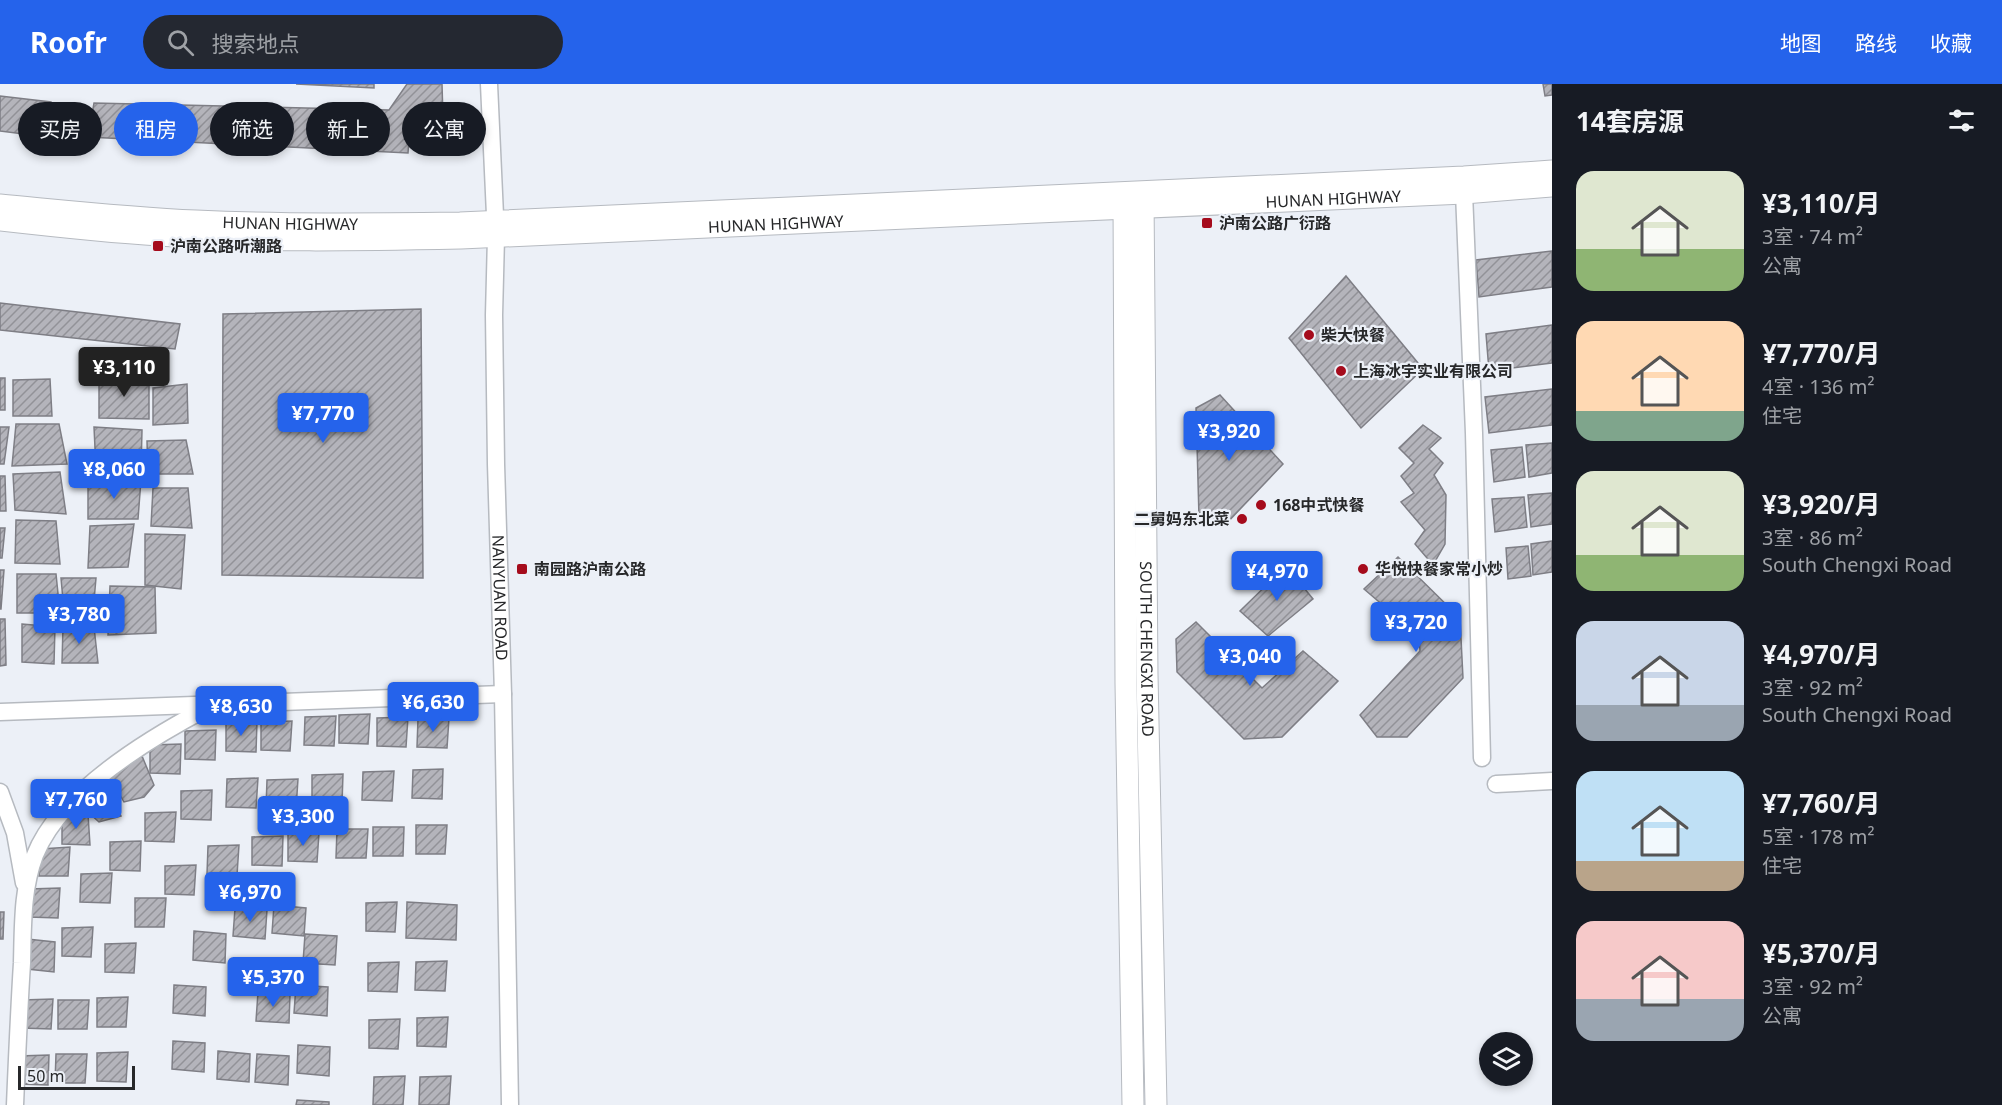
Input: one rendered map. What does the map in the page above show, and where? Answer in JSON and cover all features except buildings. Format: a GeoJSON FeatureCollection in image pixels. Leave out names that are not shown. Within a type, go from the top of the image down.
{"type":"FeatureCollection","features":[{"type":"Feature","properties":{"kind":"main road","name":"HUNAN HIGHWAY"},"geometry":{"type":"LineString","coordinates":[[0,220],[160,235],[371,239],[496,229],[1134,200],[1552,171]]}},
{"type":"Feature","properties":{"kind":"main road","name":"HUNAN HIGHWAY"},"geometry":{"type":"LineString","coordinates":[[1134,200],[1464,193],[1552,186]]}},
{"type":"Feature","properties":{"kind":"main road","name":"SOUTH CHENGXI ROAD"},"geometry":{"type":"LineString","coordinates":[[1132,1105],[1126,683],[1134,200]]}},
{"type":"Feature","properties":{"kind":"main road","name":"SOUTH CHENGXI ROAD"},"geometry":{"type":"LineString","coordinates":[[1134,200],[1156,1105]]}},
{"type":"Feature","properties":{"kind":"main road","name":"HUNAN HIGHWAY"},"geometry":{"type":"LineString","coordinates":[[0,205],[105,215],[237,223],[371,224],[496,229]]}},
{"type":"Feature","properties":{"kind":"street","name":"NANYUAN ROAD"},"geometry":{"type":"LineString","coordinates":[[489,84],[496,229],[494,315],[496,464],[503,694],[510,1105]]}},
{"type":"Feature","properties":{"kind":"street"},"geometry":{"type":"LineString","coordinates":[[1464,193],[1474,433],[1482,758]]}},
{"type":"Feature","properties":{"kind":"street"},"geometry":{"type":"LineString","coordinates":[[0,712],[503,694]]}},
{"type":"Feature","properties":{"kind":"street"},"geometry":{"type":"LineString","coordinates":[[25,890],[36,853],[46,835],[80,794],[136,749],[170,727],[213,705]]}},
{"type":"Feature","properties":{"kind":"street"},"geometry":{"type":"LineString","coordinates":[[1496,784],[1552,781]]}},
{"type":"Feature","properties":{"kind":"street"},"geometry":{"type":"LineString","coordinates":[[0,792],[15,833],[25,890],[15,1105]]}},
{"type":"Feature","properties":{"kind":"place","name":"沪南公路广衍路"},"geometry":{"type":"Point","coordinates":[1207,223]}},
{"type":"Feature","properties":{"kind":"place","name":"沪南公路听潮路"},"geometry":{"type":"Point","coordinates":[158,246]}},
{"type":"Feature","properties":{"kind":"place","name":"柴大快餐"},"geometry":{"type":"Point","coordinates":[1309,335]}},
{"type":"Feature","properties":{"kind":"place","name":"上海冰宇实业有限公司"},"geometry":{"type":"Point","coordinates":[1341,371]}},
{"type":"Feature","properties":{"kind":"place","name":"168中式快餐"},"geometry":{"type":"Point","coordinates":[1261,505]}},
{"type":"Feature","properties":{"kind":"place","name":"二舅妈东北菜"},"geometry":{"type":"Point","coordinates":[1242,519]}},
{"type":"Feature","properties":{"kind":"place","name":"南园路沪南公路"},"geometry":{"type":"Point","coordinates":[522,569]}},
{"type":"Feature","properties":{"kind":"place","name":"华悦快餐家常小炒"},"geometry":{"type":"Point","coordinates":[1363,569]}}]}
